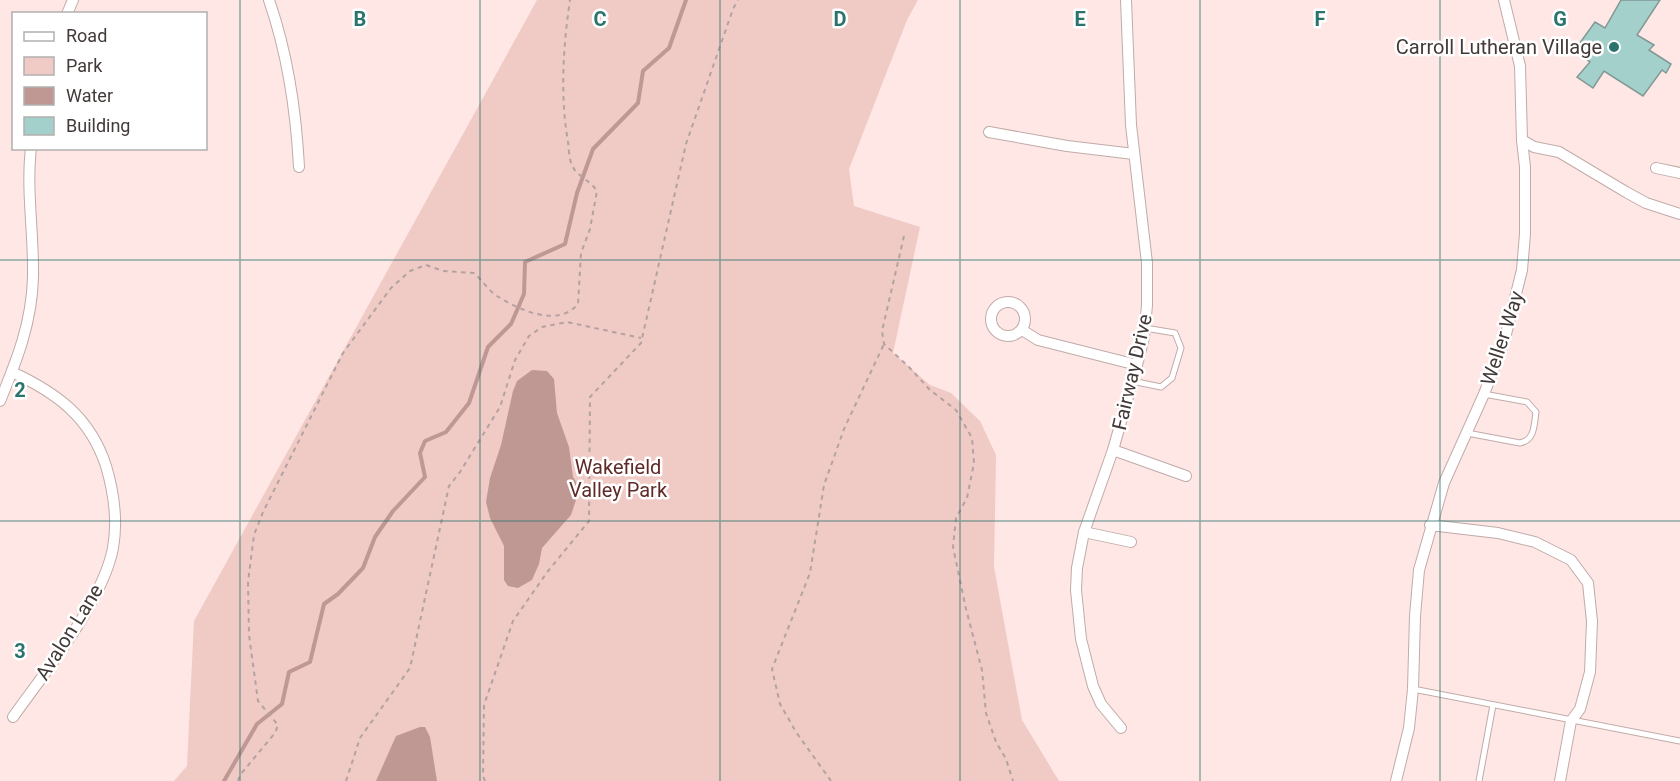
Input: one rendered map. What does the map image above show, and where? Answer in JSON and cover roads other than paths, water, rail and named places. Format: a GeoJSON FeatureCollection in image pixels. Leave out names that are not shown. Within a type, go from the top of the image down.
{"type":"FeatureCollection","features":[{"type":"Feature","properties":{"kind":"street"},"geometry":{"type":"LineString","coordinates":[[269,0],[287,61],[296,115],[299,167]]}},
{"type":"Feature","properties":{"kind":"street","name":"Weller Way"},"geometry":{"type":"LineString","coordinates":[[1396,781],[1409,728],[1419,570],[1444,483],[1467,434],[1504,342],[1522,270],[1525,234],[1525,167],[1520,66],[1504,0]]}},
{"type":"Feature","properties":{"kind":"street","name":"Fairway Drive"},"geometry":{"type":"LineString","coordinates":[[1120,728],[1101,704],[1086,664],[1076,590],[1077,568],[1084,532],[1113,450],[1137,365],[1145,328],[1148,290],[1148,263],[1134,154],[1122,1]]}},
{"type":"Feature","properties":{"kind":"street"},"geometry":{"type":"LineString","coordinates":[[988,132],[1067,146],[1134,154]]}},
{"type":"Feature","properties":{"kind":"street"},"geometry":{"type":"LineString","coordinates":[[1522,140],[1534,147],[1559,152],[1647,203],[1680,214]]}},
{"type":"Feature","properties":{"kind":"street"},"geometry":{"type":"LineString","coordinates":[[0,401],[23,343],[32,301],[31,150]]}},
{"type":"Feature","properties":{"kind":"street"},"geometry":{"type":"LineString","coordinates":[[1656,168],[1680,173]]}},
{"type":"Feature","properties":{"kind":"street"},"geometry":{"type":"LineString","coordinates":[[1022,330],[1038,340],[1137,365]]}},
{"type":"Feature","properties":{"kind":"street","name":"Avalon Lane"},"geometry":{"type":"LineString","coordinates":[[12,372],[50,391],[78,416],[103,458],[111,482],[115,513],[113,548],[97,592],[14,717]]}},
{"type":"Feature","properties":{"kind":"street"},"geometry":{"type":"LineString","coordinates":[[1113,450],[1186,476]]}},
{"type":"Feature","properties":{"kind":"street"},"geometry":{"type":"LineString","coordinates":[[1431,525],[1498,533],[1535,542],[1571,560],[1588,583],[1592,621],[1590,672],[1580,709],[1570,721],[1560,781]]}},
{"type":"Feature","properties":{"kind":"street"},"geometry":{"type":"LineString","coordinates":[[1084,532],[1131,542]]}},
{"type":"Feature","properties":{"kind":"lane"},"geometry":{"type":"LineString","coordinates":[[1132,381],[1161,387],[1173,378],[1181,348],[1175,333],[1145,328]]}},
{"type":"Feature","properties":{"kind":"lane"},"geometry":{"type":"LineString","coordinates":[[1467,434],[1520,443],[1531,437],[1536,412],[1532,406],[1527,402],[1484,394]]}},
{"type":"Feature","properties":{"kind":"lane"},"geometry":{"type":"LineString","coordinates":[[1413,689],[1680,741]]}},
{"type":"Feature","properties":{"kind":"lane"},"geometry":{"type":"LineString","coordinates":[[1479,781],[1493,705]]}},
{"type":"Feature","properties":{"kind":"water"},"geometry":{"type":"Polygon","coordinates":[[[532,370],[547,371],[554,379],[557,413],[569,447],[573,477],[580,488],[571,515],[542,548],[539,564],[532,580],[518,588],[508,586],[504,580],[504,546],[490,518],[486,502],[513,391],[517,381],[532,370]]]}},
{"type":"Feature","properties":{"kind":"water"},"geometry":{"type":"Polygon","coordinates":[[[425,727],[430,737],[437,781],[376,781],[396,736],[425,727]]]}},
{"type":"Feature","properties":{"kind":"waterway"},"geometry":{"type":"LineString","coordinates":[[224,781],[257,724],[282,704],[289,672],[310,662],[324,604],[338,594],[363,568],[375,537],[393,511],[425,477],[420,453],[425,441],[446,432],[469,403],[488,347],[511,324],[524,294],[525,262],[565,244],[577,193],[593,149],[638,103],[643,71],[669,48],[686,0]]}},
{"type":"Feature","properties":{"kind":"place","name":"Carroll Lutheran Village"},"geometry":{"type":"Point","coordinates":[1614,47]}},
{"type":"Feature","properties":{"kind":"park label","name":"Wakefield Valley Park"},"geometry":{"type":"Point","coordinates":[618,478]}}]}
